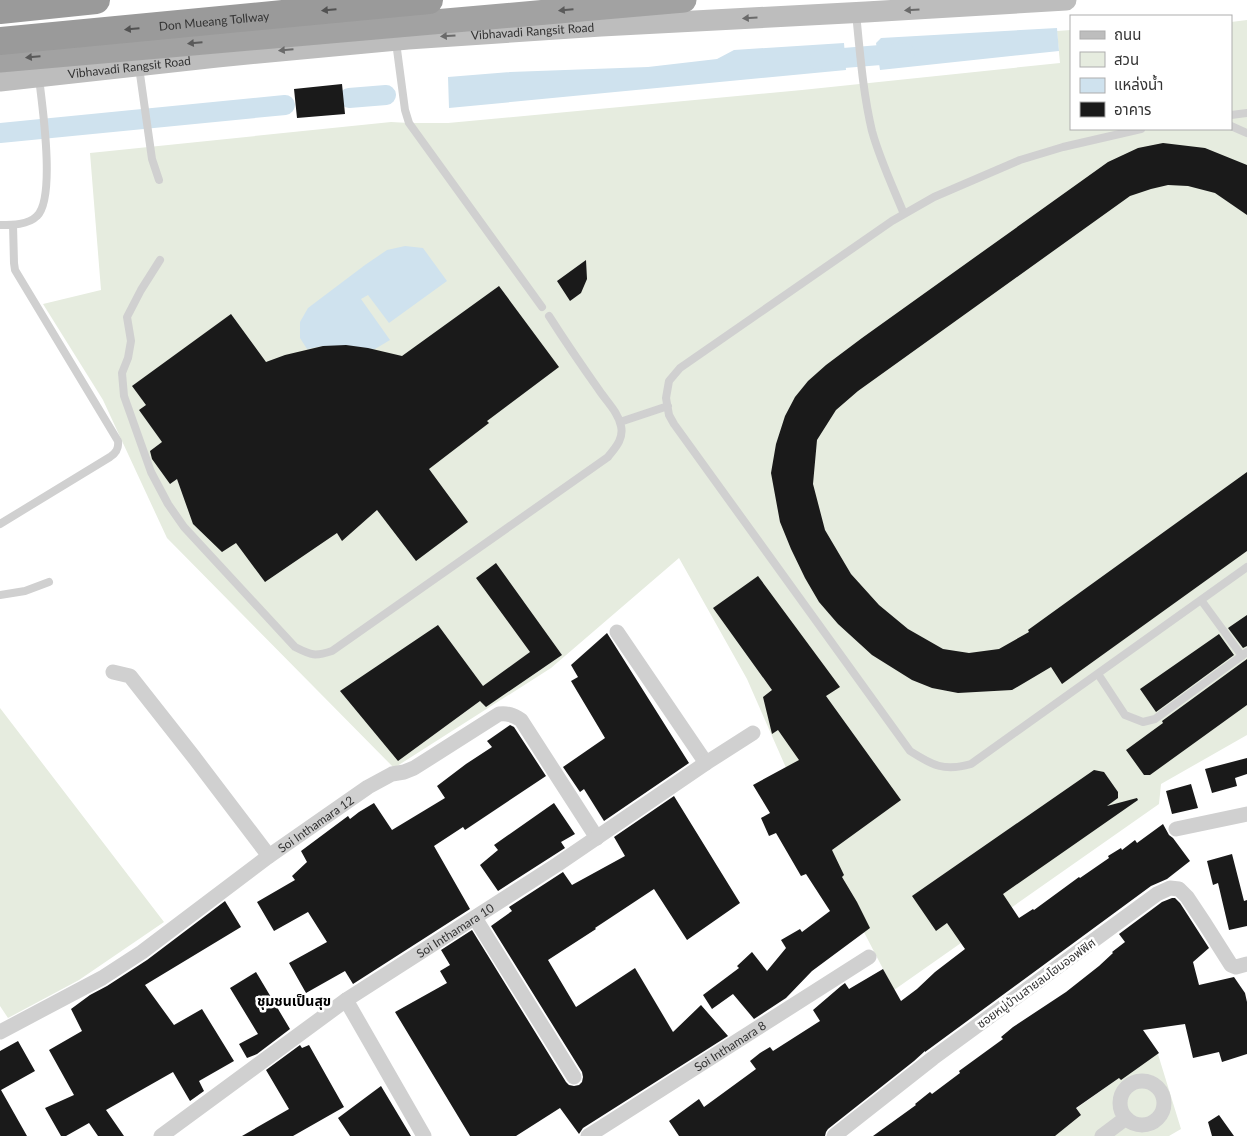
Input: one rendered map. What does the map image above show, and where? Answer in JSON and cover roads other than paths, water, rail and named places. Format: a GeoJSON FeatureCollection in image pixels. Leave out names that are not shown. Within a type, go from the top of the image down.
{"type":"FeatureCollection","features":[{"type":"Feature","properties":{"kind":"highway"},"geometry":{"type":"LineString","coordinates":[[0,10],[96,0]]}},
{"type":"Feature","properties":{"kind":"highway","name":"Don Mueang Tollway"},"geometry":{"type":"LineString","coordinates":[[0,41],[429,0]]}},
{"type":"Feature","properties":{"kind":"highway","name":"Vibhavadi Rangsit Road"},"geometry":{"type":"LineString","coordinates":[[0,60],[684,0]]}},
{"type":"Feature","properties":{"kind":"main road","name":"Vibhavadi Rangsit Road"},"geometry":{"type":"LineString","coordinates":[[0,81],[138,65],[396,40],[601,26],[1066,0]]}},
{"type":"Feature","properties":{"kind":"street"},"geometry":{"type":"LineString","coordinates":[[617,632],[706,763]]}},
{"type":"Feature","properties":{"kind":"street"},"geometry":{"type":"LineString","coordinates":[[113,672],[130,676],[269,856]]}},
{"type":"Feature","properties":{"kind":"street","name":"Soi Inthamara 12"},"geometry":{"type":"LineString","coordinates":[[0,1032],[102,978],[142,952],[269,856],[380,779],[414,768],[499,714],[514,715],[521,720],[597,838]]}},
{"type":"Feature","properties":{"kind":"street","name":"Soi Inthamara 10"},"geometry":{"type":"LineString","coordinates":[[161,1136],[346,1000],[597,838],[753,733]]}},
{"type":"Feature","properties":{"kind":"street"},"geometry":{"type":"LineString","coordinates":[[1176,829],[1247,814]]}},
{"type":"Feature","properties":{"kind":"street","name":"ซอยหมู่บ้านสายลมโฮมออฟฟิศ"},"geometry":{"type":"LineString","coordinates":[[834,1136],[933,1058],[1157,894],[1170,888],[1179,890],[1187,898],[1206,924],[1231,965],[1236,967],[1247,964]]}},
{"type":"Feature","properties":{"kind":"street"},"geometry":{"type":"LineString","coordinates":[[475,918],[574,1077]]}},
{"type":"Feature","properties":{"kind":"street","name":"Soi Inthamara 8"},"geometry":{"type":"LineString","coordinates":[[588,1136],[869,957]]}},
{"type":"Feature","properties":{"kind":"street"},"geometry":{"type":"LineString","coordinates":[[346,1000],[424,1136]]}},
{"type":"Feature","properties":{"kind":"street"},"geometry":{"type":"LineString","coordinates":[[1102,1136],[1126,1118]]}},
{"type":"Feature","properties":{"kind":"lane"},"geometry":{"type":"LineString","coordinates":[[856,13],[862,76],[873,133],[904,214]]}},
{"type":"Feature","properties":{"kind":"lane"},"geometry":{"type":"LineString","coordinates":[[396,40],[408,124],[542,307]]}},
{"type":"Feature","properties":{"kind":"lane"},"geometry":{"type":"LineString","coordinates":[[138,65],[152,159],[159,180]]}},
{"type":"Feature","properties":{"kind":"lane"},"geometry":{"type":"LineString","coordinates":[[0,225],[12,225],[31,220],[38,216],[44,201],[47,148],[39,76]]}},
{"type":"Feature","properties":{"kind":"lane"},"geometry":{"type":"LineString","coordinates":[[1232,116],[1247,114]]}},
{"type":"Feature","properties":{"kind":"lane"},"geometry":{"type":"LineString","coordinates":[[1232,126],[1247,133]]}},
{"type":"Feature","properties":{"kind":"lane"},"geometry":{"type":"LineString","coordinates":[[1137,130],[1063,147],[1020,160],[934,197],[892,221],[680,368],[669,381],[666,398],[669,415],[910,751],[928,763],[943,768],[960,768],[971,764],[1247,567]]}},
{"type":"Feature","properties":{"kind":"lane"},"geometry":{"type":"LineString","coordinates":[[0,524],[110,457],[118,451],[119,445],[15,270],[12,225]]}},
{"type":"Feature","properties":{"kind":"lane"},"geometry":{"type":"LineString","coordinates":[[160,260],[127,317],[131,341],[128,358],[122,373],[124,396],[150,472],[168,504],[184,526],[295,647],[308,654],[319,655],[332,651],[462,561],[608,456],[617,446],[621,436],[618,415],[549,316]]}},
{"type":"Feature","properties":{"kind":"lane"},"geometry":{"type":"LineString","coordinates":[[620,422],[668,406]]}},
{"type":"Feature","properties":{"kind":"lane"},"geometry":{"type":"LineString","coordinates":[[0,595],[25,591],[49,582]]}},
{"type":"Feature","properties":{"kind":"lane"},"geometry":{"type":"LineString","coordinates":[[1098,674],[1125,715],[1143,722],[1155,719],[1245,654],[1202,600]]}},
{"type":"Feature","properties":{"kind":"water"},"geometry":{"type":"Polygon","coordinates":[[[1057,28],[1059,51],[880,70],[876,43],[881,38],[1057,28]]]}},
{"type":"Feature","properties":{"kind":"water"},"geometry":{"type":"Polygon","coordinates":[[[844,43],[846,70],[449,108],[448,77],[510,72],[648,67],[717,59],[734,50],[844,43]]]}},
{"type":"Feature","properties":{"kind":"water"},"geometry":{"type":"Polygon","coordinates":[[[405,246],[423,248],[447,281],[389,323],[368,295],[361,299],[390,340],[375,349],[323,346],[307,349],[300,338],[300,322],[308,308],[387,250],[405,246]]]}},
{"type":"Feature","properties":{"kind":"waterway"},"geometry":{"type":"LineString","coordinates":[[819,60],[905,53]]}},
{"type":"Feature","properties":{"kind":"waterway"},"geometry":{"type":"LineString","coordinates":[[349,98],[386,95]]}},
{"type":"Feature","properties":{"kind":"waterway"},"geometry":{"type":"LineString","coordinates":[[0,133],[285,105]]}},
{"type":"Feature","properties":{"kind":"district","name":"ชุมชนเป็นสุข"},"geometry":{"type":"Point","coordinates":[294,1000]}}]}
